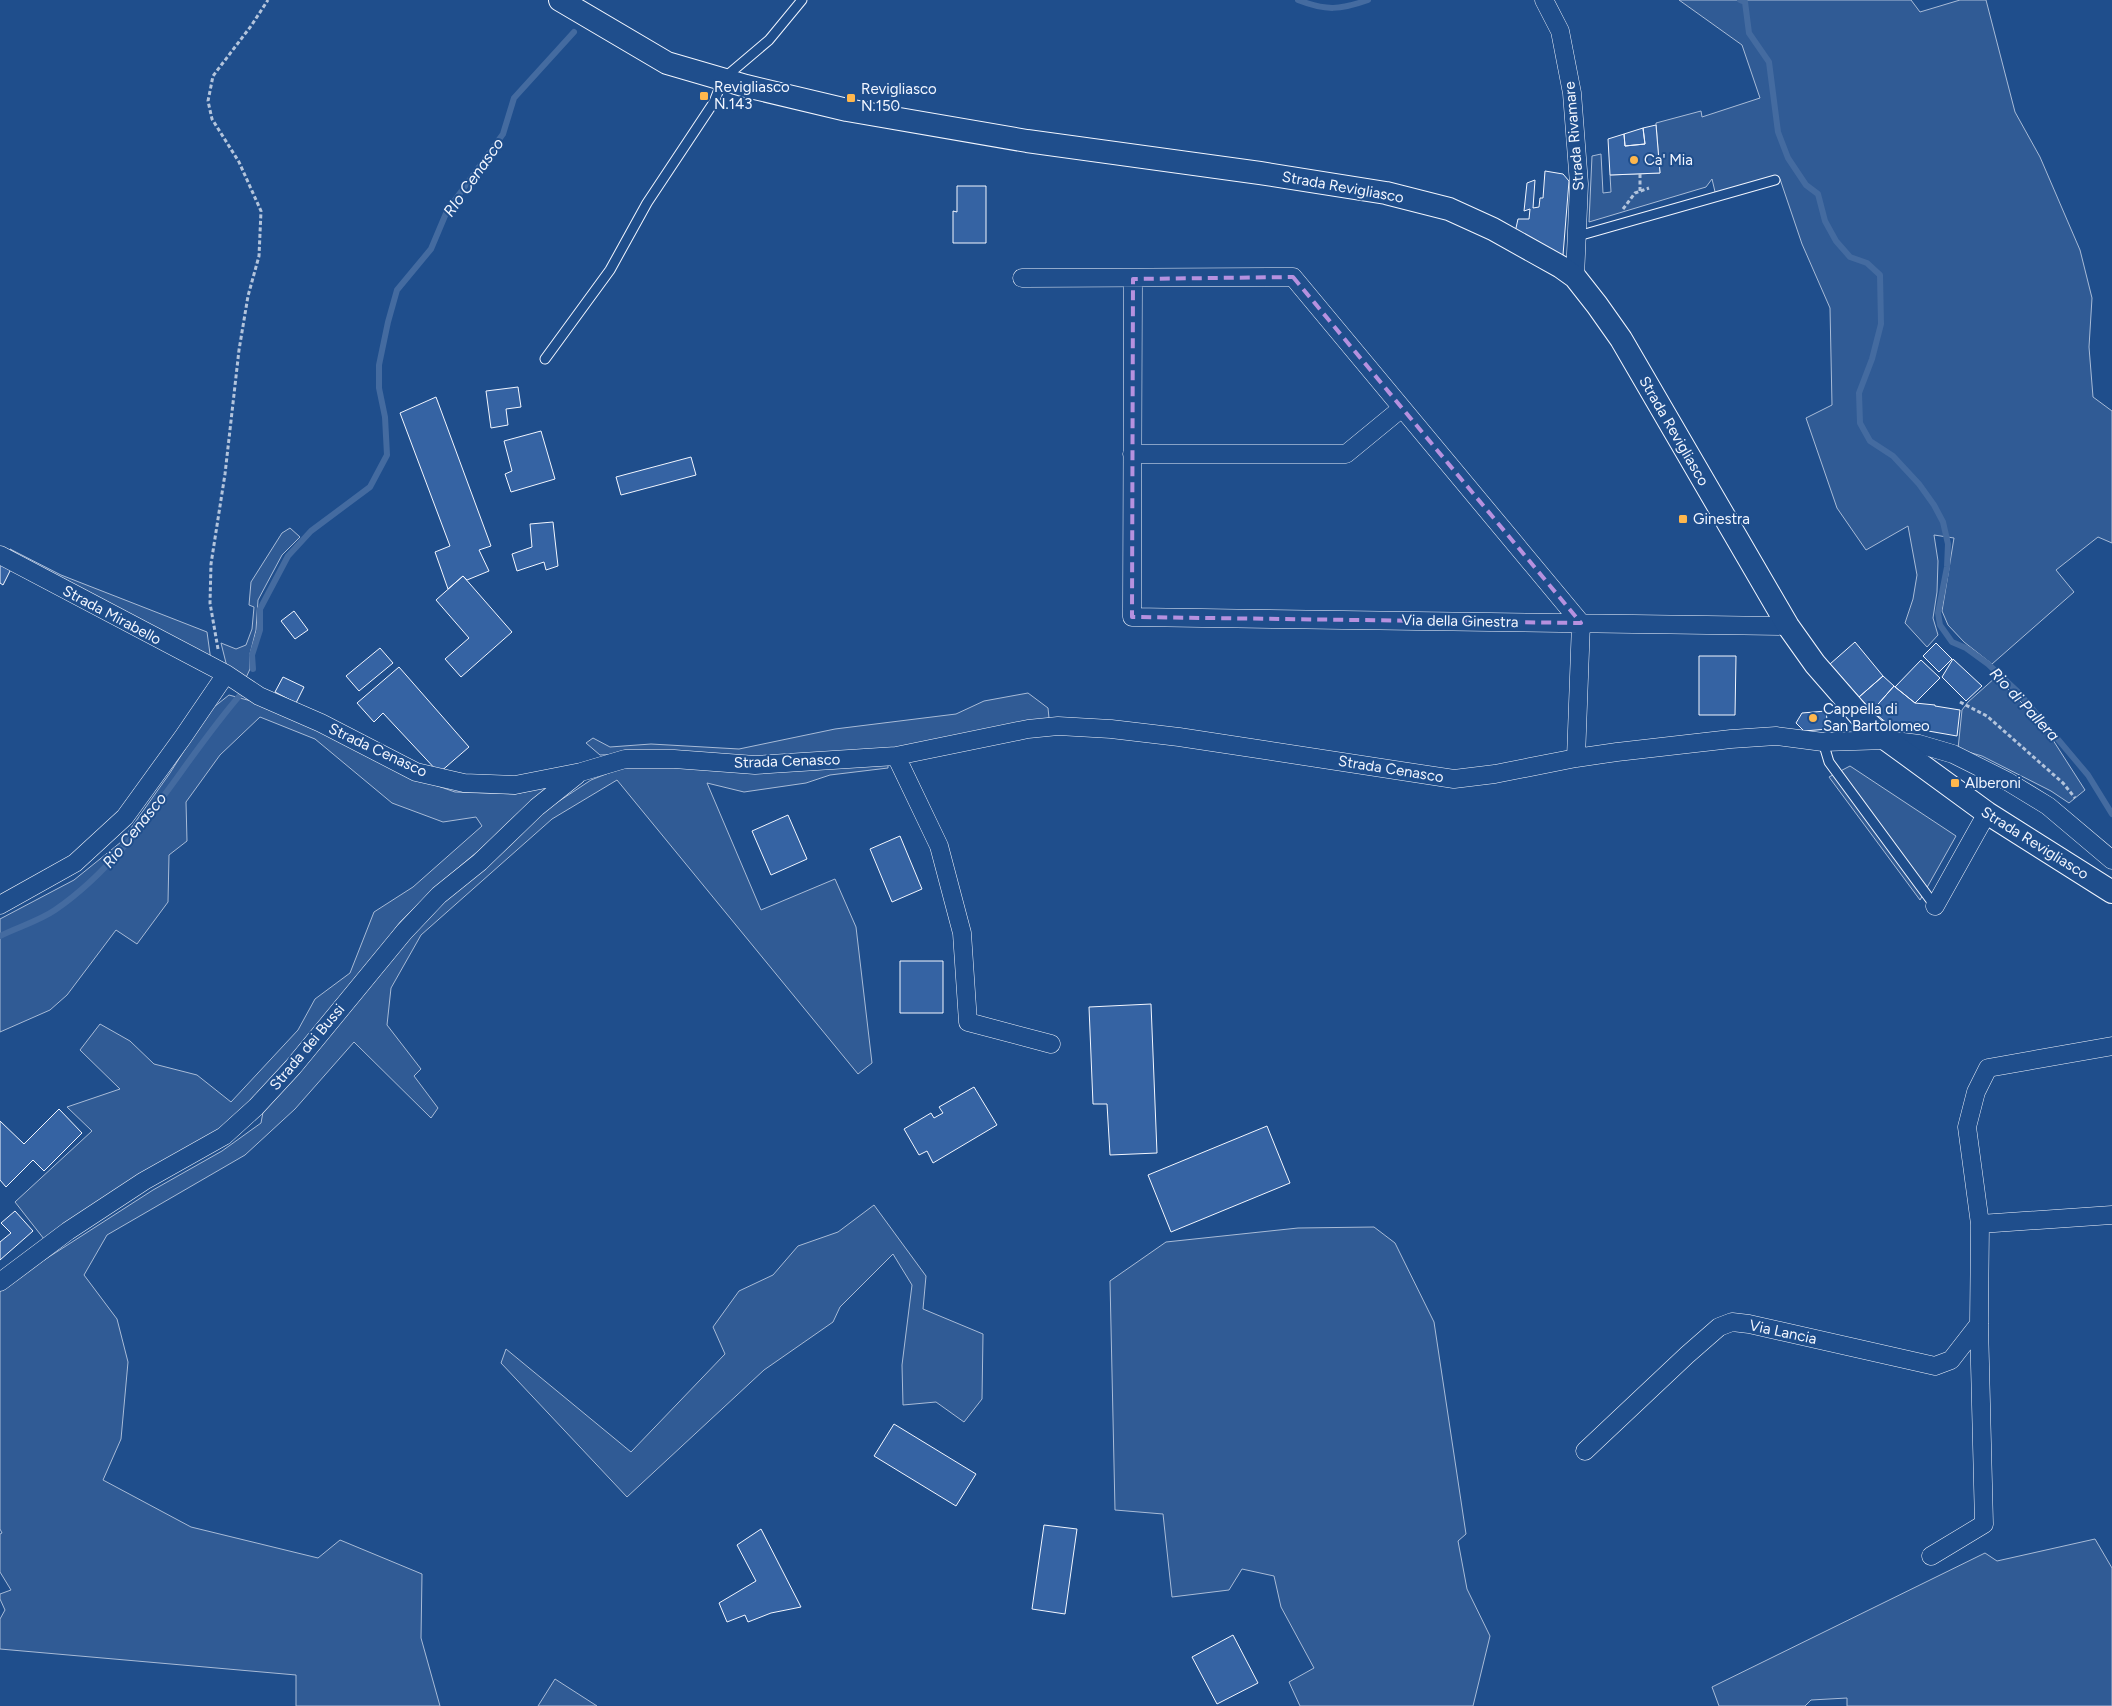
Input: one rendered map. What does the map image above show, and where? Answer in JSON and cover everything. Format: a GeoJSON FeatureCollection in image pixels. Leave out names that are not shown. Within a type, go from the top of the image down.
{"type":"FeatureCollection","features":[{"type":"Feature","properties":{"kind":"street","name":"Strada Revigliasco"},"geometry":{"type":"LineString","coordinates":[[560,0],[667,63],[722,79],[847,110],[998,136],[1386,193],[1449,209],[1493,229],[1561,266],[1575,277],[1597,304],[1621,340],[1788,626],[1815,664],[1864,719],[1887,740],[1987,813],[2112,892]]}},
{"type":"Feature","properties":{"kind":"street","name":"Strada Rivamare"},"geometry":{"type":"LineString","coordinates":[[1544,0],[1560,32],[1572,93],[1579,184],[1575,277]]}},
{"type":"Feature","properties":{"kind":"street"},"geometry":{"type":"LineString","coordinates":[[1022,278],[1293,277],[1581,622],[1576,758]]}},
{"type":"Feature","properties":{"kind":"street"},"geometry":{"type":"LineString","coordinates":[[1133,279],[1132,454],[1346,454],[1402,408]]}},
{"type":"Feature","properties":{"kind":"street","name":"Via della Ginestra"},"geometry":{"type":"LineString","coordinates":[[1132,454],[1132,617],[1788,626]]}},
{"type":"Feature","properties":{"kind":"street","name":"Strada Mirabello"},"geometry":{"type":"LineString","coordinates":[[0,555],[226,674]]}},
{"type":"Feature","properties":{"kind":"street","name":"Strada Cenasco"},"geometry":{"type":"LineString","coordinates":[[226,674],[260,696],[321,723],[416,772],[464,783],[515,786],[581,772],[625,760],[674,759],[755,765],[896,756],[1028,729],[1058,726],[1111,729],[1179,737],[1454,779],[1495,774],[1617,752],[1776,736],[1823,742],[1887,740]]}},
{"type":"Feature","properties":{"kind":"street"},"geometry":{"type":"LineString","coordinates":[[0,905],[75,863],[125,817],[226,674]]}},
{"type":"Feature","properties":{"kind":"street","name":"Strada Revigliasco"},"geometry":{"type":"LineString","coordinates":[[1887,740],[1919,744],[1953,754],[2007,781],[2048,806],[2112,860]]}},
{"type":"Feature","properties":{"kind":"street"},"geometry":{"type":"LineString","coordinates":[[896,756],[939,846],[962,933],[968,1022],[1051,1044]]}},
{"type":"Feature","properties":{"kind":"street","name":"Strada dei Bussi"},"geometry":{"type":"LineString","coordinates":[[0,1282],[68,1231],[144,1181],[224,1136],[256,1107],[293,1067],[404,932],[439,895],[480,862],[537,807],[581,772]]}},
{"type":"Feature","properties":{"kind":"street"},"geometry":{"type":"LineString","coordinates":[[1935,906],[1987,813]]}},
{"type":"Feature","properties":{"kind":"street"},"geometry":{"type":"LineString","coordinates":[[1931,1556],[1984,1524],[1978,1324],[1980,1224],[1967,1127],[1976,1092],[1988,1068],[2112,1046]]}},
{"type":"Feature","properties":{"kind":"street"},"geometry":{"type":"LineString","coordinates":[[1980,1224],[2112,1214]]}},
{"type":"Feature","properties":{"kind":"street","name":"Via Lancia"},"geometry":{"type":"LineString","coordinates":[[1585,1451],[1719,1327],[1732,1322],[1749,1324],[1935,1366],[1950,1360],[1978,1324]]}},
{"type":"Feature","properties":{"kind":"lane"},"geometry":{"type":"LineString","coordinates":[[545,359],[610,270],[647,203],[714,102],[722,79],[769,40],[802,0]]}},
{"type":"Feature","properties":{"kind":"lane"},"geometry":{"type":"LineString","coordinates":[[1578,236],[1775,180]]}},
{"type":"Feature","properties":{"kind":"lane"},"geometry":{"type":"LineString","coordinates":[[1823,742],[1829,762],[1935,906]]}},
{"type":"Feature","properties":{"kind":"path"},"geometry":{"type":"LineString","coordinates":[[226,674],[218,649],[210,603],[212,564],[241,341],[248,296],[259,256],[261,211],[239,162],[212,119],[208,101],[213,76],[268,0]]}},
{"type":"Feature","properties":{"kind":"path"},"geometry":{"type":"LineString","coordinates":[[1640,174],[1640,191]]}},
{"type":"Feature","properties":{"kind":"path"},"geometry":{"type":"LineString","coordinates":[[1622,214],[1623,208],[1635,193],[1649,188]]}},
{"type":"Feature","properties":{"kind":"path"},"geometry":{"type":"LineString","coordinates":[[1960,702],[1987,716],[2063,783],[2075,798]]}},
{"type":"Feature","properties":{"kind":"highlighted area"},"geometry":{"type":"Polygon","coordinates":[[[1293,277],[1581,623],[1132,617],[1133,279],[1293,277]]]}},
{"type":"Feature","properties":{"kind":"shaded area"},"geometry":{"type":"Polygon","coordinates":[[[1679,0],[1911,0],[1920,12],[1960,0],[1986,0],[2015,112],[2040,157],[2080,250],[2092,298],[2089,347],[2093,397],[2112,411],[2112,543],[2098,537],[2056,570],[2074,592],[1992,664],[1964,642],[1948,625],[1942,611],[1954,538],[1934,535],[1938,561],[1937,592],[1933,618],[1938,635],[1927,647],[1905,623],[1913,599],[1917,575],[1908,526],[1866,550],[1837,508],[1806,418],[1832,405],[1830,308],[1802,244],[1780,179],[1716,196],[1712,179],[1706,187],[1589,222],[1592,156],[1601,154],[1603,193],[1611,192],[1610,175],[1660,173],[1656,123],[1701,111],[1702,117],[1760,98],[1742,45],[1679,0]]]}},
{"type":"Feature","properties":{"kind":"shaded area"},"geometry":{"type":"Polygon","coordinates":[[[290,528],[300,537],[282,555],[258,600],[256,630],[250,654],[250,669],[244,682],[228,671],[221,643],[236,649],[246,645],[252,629],[254,607],[249,605],[251,582],[282,533],[290,528]]]}},
{"type":"Feature","properties":{"kind":"shaded area"},"geometry":{"type":"Polygon","coordinates":[[[10,549],[61,575],[207,632],[211,661],[51,577],[10,549]]]}},
{"type":"Feature","properties":{"kind":"shaded area"},"geometry":{"type":"Polygon","coordinates":[[[1996,677],[2027,708],[2051,737],[2085,790],[2069,803],[2051,791],[1982,756],[1958,749],[1962,710],[1968,702],[1996,677]]]}},
{"type":"Feature","properties":{"kind":"shaded area"},"geometry":{"type":"Polygon","coordinates":[[[1028,693],[1048,708],[1049,718],[893,749],[753,761],[625,754],[600,755],[586,743],[593,738],[610,747],[651,744],[739,749],[835,729],[956,714],[984,701],[1028,693]]]}},
{"type":"Feature","properties":{"kind":"shaded area"},"geometry":{"type":"Polygon","coordinates":[[[229,695],[251,701],[324,733],[412,777],[455,792],[515,794],[547,787],[477,852],[434,888],[400,922],[360,976],[253,1100],[219,1131],[139,1174],[44,1239],[15,1202],[92,1131],[67,1107],[120,1089],[80,1050],[100,1024],[130,1041],[154,1064],[197,1075],[231,1102],[298,1030],[315,999],[350,973],[374,912],[413,887],[482,826],[476,817],[443,822],[392,803],[315,739],[260,717],[220,755],[186,802],[187,841],[169,855],[168,902],[137,944],[116,930],[67,995],[50,1010],[0,1032],[0,919],[74,880],[121,842],[170,773],[209,711],[229,695]]]}},
{"type":"Feature","properties":{"kind":"shaded area"},"geometry":{"type":"Polygon","coordinates":[[[888,760],[888,768],[830,775],[806,783],[744,792],[707,783],[761,910],[835,879],[856,927],[872,1063],[858,1074],[617,780],[552,819],[421,935],[391,988],[387,1025],[421,1069],[414,1076],[438,1108],[431,1118],[354,1042],[295,1109],[245,1155],[107,1235],[84,1275],[117,1319],[128,1362],[121,1439],[103,1480],[191,1527],[318,1558],[340,1540],[422,1574],[421,1638],[440,1706],[296,1706],[296,1675],[0,1649],[0,1619],[5,1610],[0,1594],[11,1590],[0,1572],[0,1534],[2,1533],[0,1529],[0,1291],[13,1280],[153,1190],[222,1151],[261,1123],[263,1112],[442,900],[541,813],[591,780],[624,767],[888,760]]]}},
{"type":"Feature","properties":{"kind":"shaded area"},"geometry":{"type":"Polygon","coordinates":[[[1850,766],[1956,836],[1920,900],[1829,777],[1850,766]]]}},
{"type":"Feature","properties":{"kind":"shaded area"},"geometry":{"type":"Polygon","coordinates":[[[874,1205],[926,1276],[923,1309],[983,1334],[982,1399],[964,1422],[936,1402],[903,1405],[902,1365],[912,1285],[893,1254],[840,1307],[833,1322],[764,1370],[627,1497],[501,1363],[506,1349],[631,1452],[725,1354],[713,1327],[739,1291],[773,1275],[798,1246],[838,1232],[874,1205]]]}},
{"type":"Feature","properties":{"kind":"shaded area"},"geometry":{"type":"Polygon","coordinates":[[[1374,1227],[1395,1243],[1434,1322],[1466,1534],[1458,1541],[1467,1589],[1490,1636],[1473,1706],[1300,1706],[1289,1682],[1314,1668],[1281,1607],[1274,1576],[1242,1569],[1229,1590],[1172,1597],[1163,1514],[1115,1510],[1110,1281],[1166,1242],[1298,1228],[1374,1227]]]}},
{"type":"Feature","properties":{"kind":"shaded area"},"geometry":{"type":"Polygon","coordinates":[[[2095,1539],[2112,1568],[2112,1706],[1847,1706],[1847,1698],[1811,1700],[1805,1706],[1719,1706],[1712,1687],[1985,1553],[1997,1561],[2095,1539]]]}},
{"type":"Feature","properties":{"kind":"shaded area"},"geometry":{"type":"Polygon","coordinates":[[[555,1679],[597,1706],[538,1706],[555,1679]]]}},
{"type":"Feature","properties":{"kind":"building","name":"Ca' Mia"},"geometry":{"type":"Polygon","coordinates":[[[1656,125],[1660,173],[1610,175],[1608,139],[1624,134],[1625,146],[1645,144],[1643,128],[1656,125]]]}},
{"type":"Feature","properties":{"kind":"building","name":"Ca' Mia"},"geometry":{"type":"Polygon","coordinates":[[[1643,128],[1645,144],[1625,146],[1624,134],[1643,128]]]}},
{"type":"Feature","properties":{"kind":"building"},"geometry":{"type":"Polygon","coordinates":[[[1545,171],[1563,174],[1569,181],[1563,255],[1514,237],[1518,219],[1529,219],[1530,209],[1524,211],[1527,183],[1535,180],[1533,208],[1539,207],[1540,198],[1543,198],[1545,171]]]}},
{"type":"Feature","properties":{"kind":"building"},"geometry":{"type":"Polygon","coordinates":[[[957,186],[986,186],[986,243],[953,243],[953,211],[957,212],[957,186]]]}},
{"type":"Feature","properties":{"kind":"building"},"geometry":{"type":"Polygon","coordinates":[[[518,387],[521,407],[506,409],[508,425],[491,428],[486,391],[518,387]]]}},
{"type":"Feature","properties":{"kind":"building"},"geometry":{"type":"Polygon","coordinates":[[[436,397],[491,546],[479,550],[489,571],[467,580],[463,576],[448,589],[435,552],[450,546],[400,413],[436,397]]]}},
{"type":"Feature","properties":{"kind":"building"},"geometry":{"type":"Polygon","coordinates":[[[541,431],[555,479],[511,492],[505,474],[512,471],[504,441],[541,431]]]}},
{"type":"Feature","properties":{"kind":"building"},"geometry":{"type":"Polygon","coordinates":[[[691,457],[696,475],[621,495],[616,477],[691,457]]]}},
{"type":"Feature","properties":{"kind":"building"},"geometry":{"type":"Polygon","coordinates":[[[553,522],[558,566],[546,570],[544,562],[517,571],[512,554],[532,547],[530,524],[553,522]]]}},
{"type":"Feature","properties":{"kind":"building"},"geometry":{"type":"Polygon","coordinates":[[[0,562],[12,567],[3,585],[0,583],[0,562]]]}},
{"type":"Feature","properties":{"kind":"building"},"geometry":{"type":"Polygon","coordinates":[[[463,576],[512,632],[461,677],[445,659],[469,638],[436,600],[463,576]]]}},
{"type":"Feature","properties":{"kind":"building"},"geometry":{"type":"Polygon","coordinates":[[[294,611],[308,630],[295,639],[281,621],[294,611]]]}},
{"type":"Feature","properties":{"kind":"building"},"geometry":{"type":"Polygon","coordinates":[[[1855,642],[1883,676],[1859,697],[1830,664],[1855,642]]]}},
{"type":"Feature","properties":{"kind":"building"},"geometry":{"type":"Polygon","coordinates":[[[1936,643],[1952,659],[1939,672],[1923,656],[1936,643]]]}},
{"type":"Feature","properties":{"kind":"building"},"geometry":{"type":"Polygon","coordinates":[[[380,648],[393,663],[359,691],[346,676],[380,648]]]}},
{"type":"Feature","properties":{"kind":"building"},"geometry":{"type":"Polygon","coordinates":[[[1699,656],[1736,656],[1735,715],[1699,715],[1699,656]]]}},
{"type":"Feature","properties":{"kind":"building"},"geometry":{"type":"Polygon","coordinates":[[[1953,659],[1982,686],[1966,701],[1942,677],[1953,659]]]}},
{"type":"Feature","properties":{"kind":"building"},"geometry":{"type":"Polygon","coordinates":[[[1921,660],[1940,678],[1915,703],[1895,687],[1921,660]]]}},
{"type":"Feature","properties":{"kind":"building"},"geometry":{"type":"Polygon","coordinates":[[[399,667],[469,747],[439,773],[383,713],[374,722],[357,703],[399,667]]]}},
{"type":"Feature","properties":{"kind":"building"},"geometry":{"type":"Polygon","coordinates":[[[1883,676],[1894,686],[1872,711],[1859,697],[1883,676]]]}},
{"type":"Feature","properties":{"kind":"building"},"geometry":{"type":"Polygon","coordinates":[[[283,677],[304,687],[296,703],[275,692],[283,677]]]}},
{"type":"Feature","properties":{"kind":"building"},"geometry":{"type":"Polygon","coordinates":[[[1894,686],[1915,703],[1960,710],[1957,736],[1888,724],[1872,711],[1894,686]]]}},
{"type":"Feature","properties":{"kind":"building","name":"Cappella di San Bartolomeo"},"geometry":{"type":"Polygon","coordinates":[[[1826,711],[1828,729],[1804,731],[1796,723],[1802,713],[1826,711]]]}},
{"type":"Feature","properties":{"kind":"building"},"geometry":{"type":"Polygon","coordinates":[[[788,815],[807,859],[771,875],[752,831],[788,815]]]}},
{"type":"Feature","properties":{"kind":"building"},"geometry":{"type":"Polygon","coordinates":[[[900,836],[922,889],[892,902],[870,849],[900,836]]]}},
{"type":"Feature","properties":{"kind":"building"},"geometry":{"type":"Polygon","coordinates":[[[900,961],[943,961],[943,1013],[900,1013],[900,961]]]}},
{"type":"Feature","properties":{"kind":"building"},"geometry":{"type":"Polygon","coordinates":[[[1151,1004],[1157,1153],[1110,1155],[1107,1104],[1093,1104],[1089,1007],[1151,1004]]]}},
{"type":"Feature","properties":{"kind":"building"},"geometry":{"type":"Polygon","coordinates":[[[974,1087],[997,1125],[933,1163],[927,1151],[919,1155],[904,1129],[931,1113],[934,1118],[943,1113],[939,1107],[974,1087]]]}},
{"type":"Feature","properties":{"kind":"building"},"geometry":{"type":"Polygon","coordinates":[[[59,1109],[82,1133],[44,1171],[33,1160],[6,1187],[0,1180],[0,1121],[24,1144],[59,1109]]]}},
{"type":"Feature","properties":{"kind":"building"},"geometry":{"type":"Polygon","coordinates":[[[1267,1126],[1290,1183],[1171,1232],[1148,1175],[1267,1126]]]}},
{"type":"Feature","properties":{"kind":"building"},"geometry":{"type":"Polygon","coordinates":[[[15,1211],[33,1231],[0,1260],[0,1242],[11,1233],[1,1223],[15,1211]]]}},
{"type":"Feature","properties":{"kind":"building"},"geometry":{"type":"Polygon","coordinates":[[[894,1424],[976,1474],[956,1506],[874,1456],[894,1424]]]}},
{"type":"Feature","properties":{"kind":"building"},"geometry":{"type":"Polygon","coordinates":[[[1044,1525],[1077,1529],[1065,1614],[1032,1609],[1044,1525]]]}},
{"type":"Feature","properties":{"kind":"building"},"geometry":{"type":"Polygon","coordinates":[[[761,1529],[801,1607],[771,1613],[748,1622],[745,1615],[727,1622],[719,1603],[756,1581],[737,1545],[761,1529]]]}},
{"type":"Feature","properties":{"kind":"building"},"geometry":{"type":"Polygon","coordinates":[[[1233,1635],[1258,1683],[1217,1704],[1192,1657],[1233,1635]]]}},
{"type":"Feature","properties":{"kind":"waterway","name":"Rio di Pallera"},"geometry":{"type":"LineString","coordinates":[[1298,0],[1317,6],[1333,8],[1349,6],[1368,0]]}},
{"type":"Feature","properties":{"kind":"waterway","name":"Rio di Pallera"},"geometry":{"type":"LineString","coordinates":[[1740,0],[1745,2],[1749,33],[1769,62],[1778,132],[1788,158],[1806,185],[1818,194],[1825,221],[1836,241],[1850,257],[1867,263],[1880,275],[1881,324],[1872,359],[1859,393],[1860,423],[1870,441],[1893,456],[1919,484],[1943,522],[1948,544],[1947,567],[1938,613],[1940,625],[1952,642],[1966,648],[1988,664],[2018,692],[2088,775],[2112,814]]}},
{"type":"Feature","properties":{"kind":"waterway","name":"RIo Cenasco"},"geometry":{"type":"LineString","coordinates":[[253,669],[252,655],[260,630],[260,609],[288,556],[311,531],[370,487],[387,455],[385,417],[379,388],[379,365],[397,290],[431,249],[447,211],[503,134],[514,98],[574,32]]}},
{"type":"Feature","properties":{"kind":"waterway","name":"Rio Cenasco"},"geometry":{"type":"LineString","coordinates":[[0,936],[55,910],[83,888],[109,863],[155,808],[218,721],[241,694]]}},
{"type":"Feature","properties":{"kind":"place","name":"Revigliasco N.143"},"geometry":{"type":"Point","coordinates":[704,96]}},
{"type":"Feature","properties":{"kind":"place","name":"Revigliasco N.150"},"geometry":{"type":"Point","coordinates":[851,98]}},
{"type":"Feature","properties":{"kind":"place","name":"Ca' Mia"},"geometry":{"type":"Point","coordinates":[1634,160]}},
{"type":"Feature","properties":{"kind":"place","name":"Ginestra"},"geometry":{"type":"Point","coordinates":[1683,519]}},
{"type":"Feature","properties":{"kind":"place","name":"Cappella di San Bartolomeo"},"geometry":{"type":"Point","coordinates":[1813,718]}},
{"type":"Feature","properties":{"kind":"place","name":"Alberoni"},"geometry":{"type":"Point","coordinates":[1955,783]}}]}
